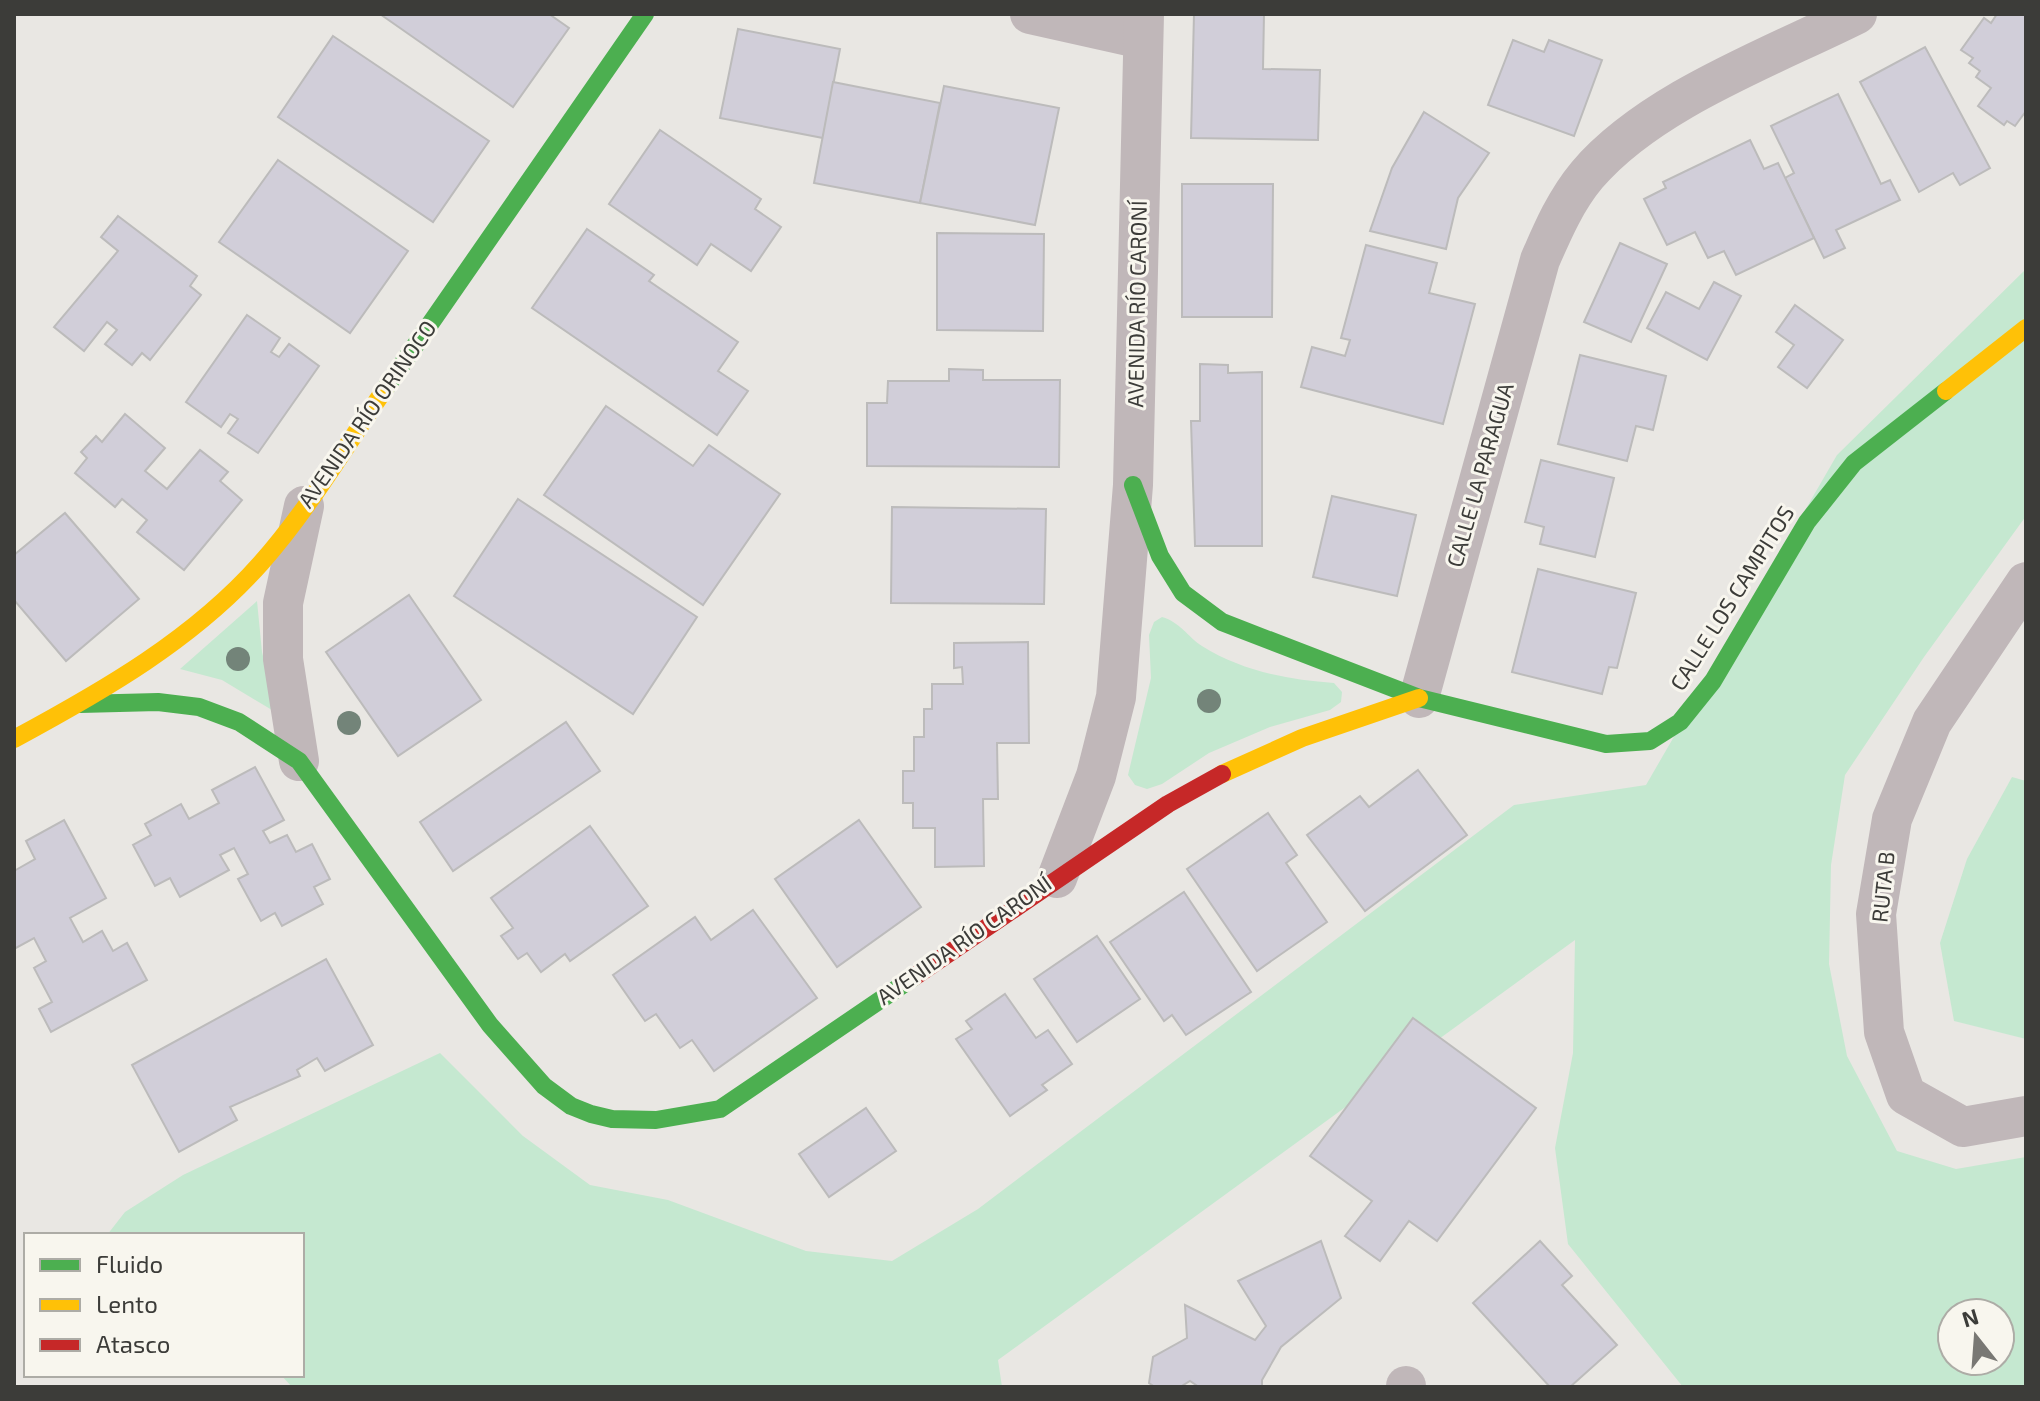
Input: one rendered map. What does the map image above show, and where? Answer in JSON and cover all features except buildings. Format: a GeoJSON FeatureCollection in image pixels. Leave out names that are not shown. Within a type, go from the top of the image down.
{"type":"FeatureCollection","features":[{"type":"Feature","properties":{"kind":"street","name":"AVENIDA RÍO ORINOCO"},"geometry":{"type":"LineString","coordinates":[[14,739],[80,704],[160,651],[259,565],[304,506],[645,14]]}},
{"type":"Feature","properties":{"kind":"street"},"geometry":{"type":"LineString","coordinates":[[1030,14],[1143,26]]}},
{"type":"Feature","properties":{"kind":"street","name":"CALLE LA PARAGUA"},"geometry":{"type":"LineString","coordinates":[[1419,698],[1540,260],[1560,215],[1586,176],[1618,143],[1664,110],[1857,14]]}},
{"type":"Feature","properties":{"kind":"street","name":"AVENIDA RÍO CARONÍ"},"geometry":{"type":"LineString","coordinates":[[80,704],[158,702],[199,707],[239,722],[299,761],[490,1025],[555,1096],[594,1114],[623,1121],[678,1118],[720,1109],[1057,878],[1096,776],[1116,697],[1133,485],[1143,26]]}},
{"type":"Feature","properties":{"kind":"street","name":"CALLE LOS CAMPITOS"},"geometry":{"type":"LineString","coordinates":[[1133,485],[1160,556],[1183,593],[1222,622],[1419,698],[1606,744],[1650,741],[1680,722],[1713,681],[1807,522],[1854,463],[2026,328]]}},
{"type":"Feature","properties":{"kind":"street","name":"AVENIDA RÍO CARONÍ"},"geometry":{"type":"LineString","coordinates":[[299,761],[283,659],[283,603],[304,506]]}},
{"type":"Feature","properties":{"kind":"street","name":"RUTA B"},"geometry":{"type":"LineString","coordinates":[[2026,582],[1932,722],[1892,819],[1876,914],[1884,1032],[1906,1095],[1963,1127],[2026,1116]]}},
{"type":"Feature","properties":{"kind":"street"},"geometry":{"type":"LineString","coordinates":[[1057,878],[1168,804],[1234,767],[1302,738],[1419,698]]}},
{"type":"Feature","properties":{"kind":"green space"},"geometry":{"type":"Polygon","coordinates":[[[2026,269],[2026,516],[1924,657],[1845,775],[1831,865],[1829,964],[1847,1056],[1897,1151],[1956,1169],[2026,1157],[2026,1387],[1683,1387],[1568,1244],[1555,1148],[1573,1053],[1575,940],[998,1360],[1002,1387],[292,1387],[283,1377],[304,1377],[304,1233],[109,1233],[125,1212],[183,1175],[440,1053],[523,1136],[590,1185],[668,1200],[806,1251],[892,1261],[978,1209],[1514,805],[1646,785],[1837,455],[2026,269]]]}},
{"type":"Feature","properties":{"kind":"green space"},"geometry":{"type":"Polygon","coordinates":[[[257,601],[262,652],[277,713],[222,680],[180,669],[257,601]]]}},
{"type":"Feature","properties":{"kind":"green space"},"geometry":{"type":"Polygon","coordinates":[[[1162,617],[1179,626],[1202,646],[1233,662],[1283,677],[1334,683],[1342,692],[1341,702],[1330,710],[1270,727],[1209,753],[1162,784],[1147,789],[1135,785],[1128,775],[1151,678],[1149,635],[1154,622],[1162,617]]]}},
{"type":"Feature","properties":{"kind":"green space"},"geometry":{"type":"Polygon","coordinates":[[[2012,777],[2026,781],[2026,1039],[1954,1021],[1940,943],[1967,859],[2012,777]]]}},
{"type":"Feature","properties":{"kind":"traffic: fast"},"geometry":{"type":"LineString","coordinates":[[385,389],[645,14]]}},
{"type":"Feature","properties":{"kind":"traffic: fast"},"geometry":{"type":"LineString","coordinates":[[1133,485],[1160,556],[1183,593],[1222,622],[1419,698],[1606,744],[1650,741],[1680,722],[1713,681],[1807,522],[1854,463],[1946,391]]}},
{"type":"Feature","properties":{"kind":"traffic: fast"},"geometry":{"type":"LineString","coordinates":[[80,704],[158,702],[199,707],[239,722],[299,761],[490,1025],[544,1086],[571,1106],[591,1114],[612,1119],[656,1120],[720,1109],[914,977]]}},
{"type":"Feature","properties":{"kind":"traffic: slow"},"geometry":{"type":"LineString","coordinates":[[1946,391],[2026,328]]}},
{"type":"Feature","properties":{"kind":"traffic: slow"},"geometry":{"type":"LineString","coordinates":[[14,739],[146,662],[207,616],[235,590],[295,522],[385,389]]}},
{"type":"Feature","properties":{"kind":"traffic: slow"},"geometry":{"type":"LineString","coordinates":[[1222,774],[1302,738],[1419,698]]}},
{"type":"Feature","properties":{"kind":"traffic: jam"},"geometry":{"type":"LineString","coordinates":[[914,977],[1168,804],[1222,774]]}}]}
